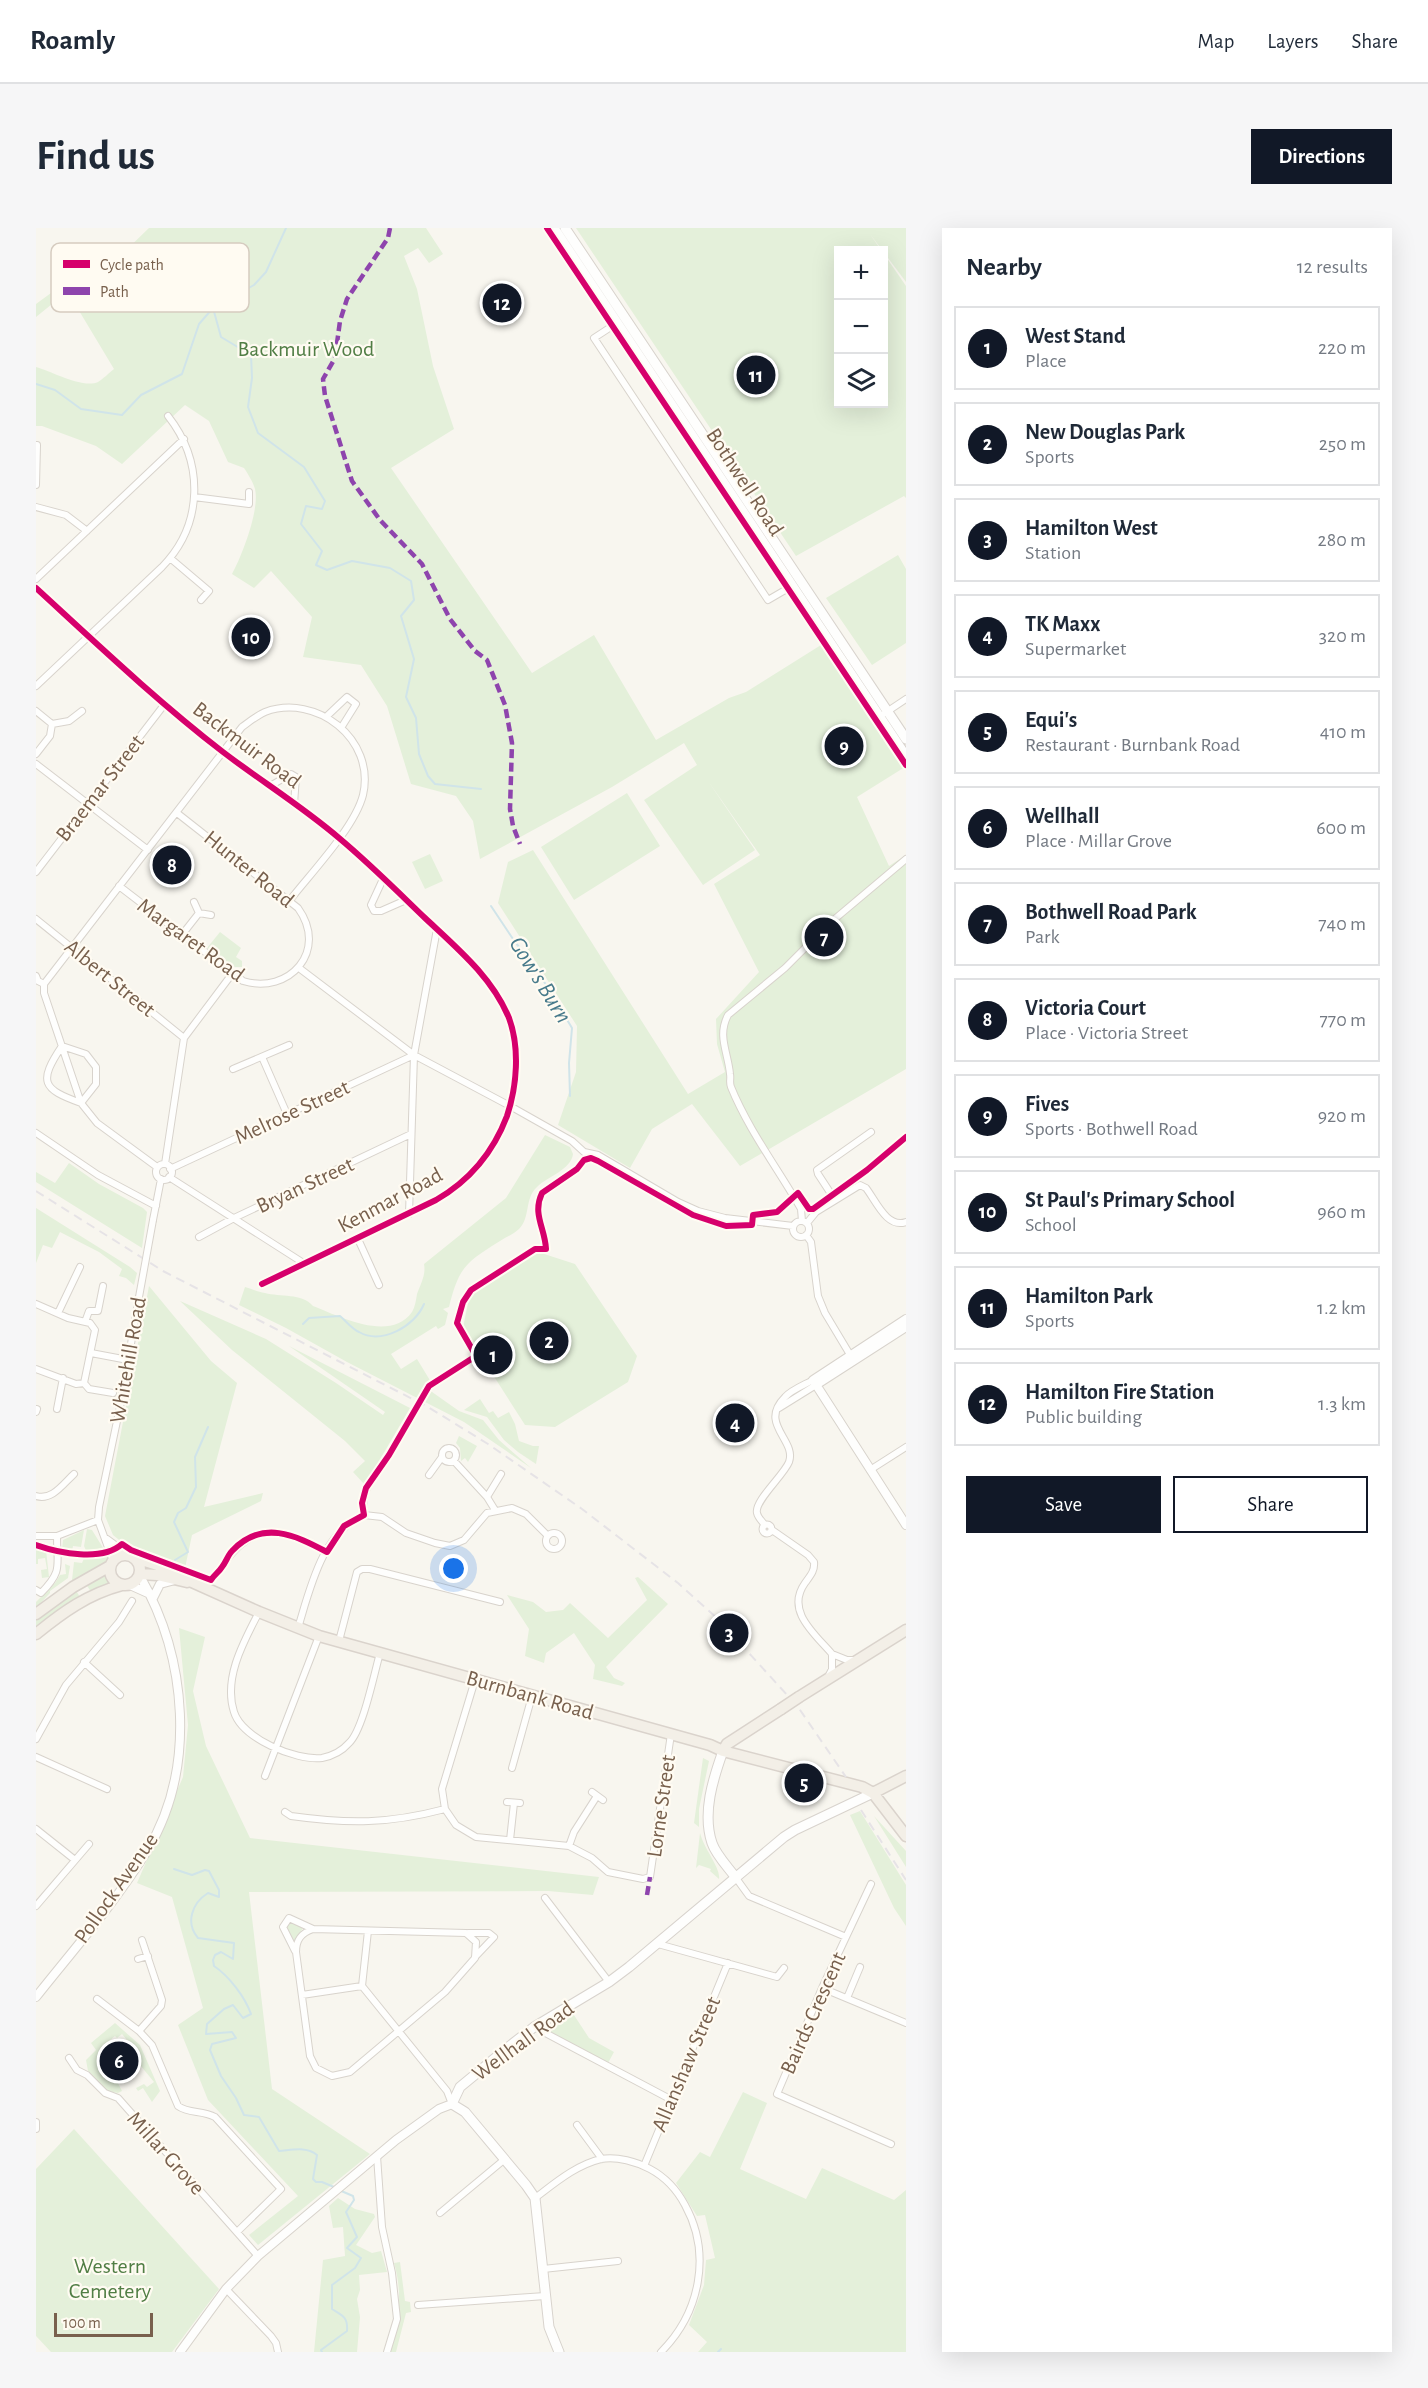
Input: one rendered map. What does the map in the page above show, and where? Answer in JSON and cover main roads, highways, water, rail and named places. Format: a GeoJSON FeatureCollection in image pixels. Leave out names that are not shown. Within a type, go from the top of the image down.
{"type":"FeatureCollection","features":[{"type":"Feature","properties":{"kind":"main road","name":"Bothwell Road"},"geometry":{"type":"LineString","coordinates":[[554,228],[792,586],[829,632],[884,714],[906,756]]}},
{"type":"Feature","properties":{"kind":"main road","name":"Bothwell Road"},"geometry":{"type":"LineString","coordinates":[[565,228],[801,580],[829,632]]}},
{"type":"Feature","properties":{"kind":"main road"},"geometry":{"type":"LineString","coordinates":[[792,586],[801,580]]}},
{"type":"Feature","properties":{"kind":"main road","name":"Bothwell Road"},"geometry":{"type":"LineString","coordinates":[[884,714],[906,739]]}},
{"type":"Feature","properties":{"kind":"main road"},"geometry":{"type":"LineString","coordinates":[[36,1614],[73,1587],[112,1564],[121,1555],[133,1557],[140,1565],[140,1575],[126,1585],[87,1597],[36,1634]]}},
{"type":"Feature","properties":{"kind":"main road","name":"Burnbank Road"},"geometry":{"type":"LineString","coordinates":[[133,1557],[167,1568],[192,1582],[259,1612],[319,1636],[710,1744],[723,1751],[832,1778],[862,1787],[873,1793]]}},
{"type":"Feature","properties":{"kind":"main road"},"geometry":{"type":"LineString","coordinates":[[112,1564],[112,1578],[126,1585]]}},
{"type":"Feature","properties":{"kind":"main road","name":"Burnbank Road"},"geometry":{"type":"LineString","coordinates":[[140,1575],[157,1575],[192,1582]]}},
{"type":"Feature","properties":{"kind":"main road"},"geometry":{"type":"LineString","coordinates":[[736,1878],[712,1845],[708,1826],[708,1808],[723,1751],[727,1744],[906,1630]]}},
{"type":"Feature","properties":{"kind":"main road"},"geometry":{"type":"LineString","coordinates":[[710,1744],[745,1732]]}},
{"type":"Feature","properties":{"kind":"main road"},"geometry":{"type":"LineString","coordinates":[[906,1776],[873,1793],[906,1836]]}},
{"type":"Feature","properties":{"kind":"main road","name":"Wellhall Road"},"geometry":{"type":"LineString","coordinates":[[559,2352],[549,2327],[535,2199],[465,2112],[452,2104],[460,2087],[534,2027],[609,1982],[795,1830],[873,1793]]}},
{"type":"Feature","properties":{"kind":"waterway"},"geometry":{"type":"LineString","coordinates":[[249,288],[266,272],[286,228]]}},
{"type":"Feature","properties":{"kind":"waterway"},"geometry":{"type":"LineString","coordinates":[[36,384],[55,390],[81,409],[122,415],[141,395],[182,374],[199,324],[210,312]]}},
{"type":"Feature","properties":{"kind":"waterway"},"geometry":{"type":"LineString","coordinates":[[214,312],[221,337],[251,355],[252,378],[248,407],[258,433],[304,467],[325,501],[322,509],[306,506],[301,524],[322,551],[316,565],[327,570],[352,561],[390,568],[411,581],[414,600],[401,616],[414,659],[406,697],[416,718],[419,754],[428,776],[435,784],[481,789]]}},
{"type":"Feature","properties":{"kind":"waterway","name":"Gow's Burn"},"geometry":{"type":"LineString","coordinates":[[491,906],[515,942],[534,965],[572,1028],[569,1063],[570,1096]]}},
{"type":"Feature","properties":{"kind":"waterway"},"geometry":{"type":"LineString","coordinates":[[303,1324],[309,1318],[340,1316],[359,1332],[368,1335],[387,1335],[406,1326],[420,1312],[424,1304]]}},
{"type":"Feature","properties":{"kind":"waterway"},"geometry":{"type":"LineString","coordinates":[[175,1560],[188,1552],[174,1522],[178,1513],[186,1508],[196,1487],[195,1457],[208,1427]]}},
{"type":"Feature","properties":{"kind":"waterway"},"geometry":{"type":"LineString","coordinates":[[174,1869],[192,1875],[205,1870],[209,1871],[219,1890],[219,1897],[208,1893],[202,1897],[194,1908],[192,1926],[198,1938],[234,1943],[233,1959],[221,1952],[215,1955],[214,1966],[236,1987],[251,2014],[243,2018],[233,2005],[224,2009],[207,2024],[206,2034],[232,2032],[236,2038],[212,2044],[210,2050],[221,2076],[244,2115],[259,2117],[279,2151],[299,2149],[313,2152],[317,2155],[313,2179],[334,2187]]}},
{"type":"Feature","properties":{"kind":"waterway"},"geometry":{"type":"LineString","coordinates":[[322,2352],[321,2350],[347,2331],[344,2317],[332,2309],[332,2285],[355,2268],[361,2258],[347,2248],[357,2237],[346,2212],[354,2200],[353,2196],[339,2190]]}},
{"type":"Feature","properties":{"kind":"waterway"},"geometry":{"type":"LineString","coordinates":[[718,2352],[721,2349]]}},
{"type":"Feature","properties":{"kind":"railway"},"geometry":{"type":"LineString","coordinates":[[36,1191],[163,1271],[428,1407],[488,1444],[582,1509],[678,1583],[718,1619],[798,1707],[846,1777]]}},
{"type":"Feature","properties":{"kind":"railway"},"geometry":{"type":"LineString","coordinates":[[861,1810],[906,1880]]}},
{"type":"Feature","properties":{"kind":"place","name":"Hamilton Fire Station"},"geometry":{"type":"Point","coordinates":[502,303]}},
{"type":"Feature","properties":{"kind":"place","name":"Hamilton Park"},"geometry":{"type":"Point","coordinates":[756,375]}},
{"type":"Feature","properties":{"kind":"place","name":"St Paul's Primary School"},"geometry":{"type":"Point","coordinates":[251,637]}},
{"type":"Feature","properties":{"kind":"place","name":"Fives"},"geometry":{"type":"Point","coordinates":[844,746]}},
{"type":"Feature","properties":{"kind":"place","name":"Victoria Court"},"geometry":{"type":"Point","coordinates":[172,865]}},
{"type":"Feature","properties":{"kind":"place","name":"Bothwell Road Park"},"geometry":{"type":"Point","coordinates":[824,937]}},
{"type":"Feature","properties":{"kind":"place","name":"New Douglas Park"},"geometry":{"type":"Point","coordinates":[549,1341]}},
{"type":"Feature","properties":{"kind":"place","name":"West Stand"},"geometry":{"type":"Point","coordinates":[493,1355]}},
{"type":"Feature","properties":{"kind":"place","name":"TK Maxx"},"geometry":{"type":"Point","coordinates":[735,1423]}},
{"type":"Feature","properties":{"kind":"place","name":"Hamilton West"},"geometry":{"type":"Point","coordinates":[729,1633]}},
{"type":"Feature","properties":{"kind":"place","name":"Equi's"},"geometry":{"type":"Point","coordinates":[804,1783]}},
{"type":"Feature","properties":{"kind":"place","name":"Wellhall"},"geometry":{"type":"Point","coordinates":[119,2061]}},
{"type":"Feature","properties":{"kind":"park label","name":"Backmuir Wood"},"geometry":{"type":"Point","coordinates":[306,349]}},
{"type":"Feature","properties":{"kind":"park label","name":"Western Cemetery"},"geometry":{"type":"Point","coordinates":[110,2278]}}]}
